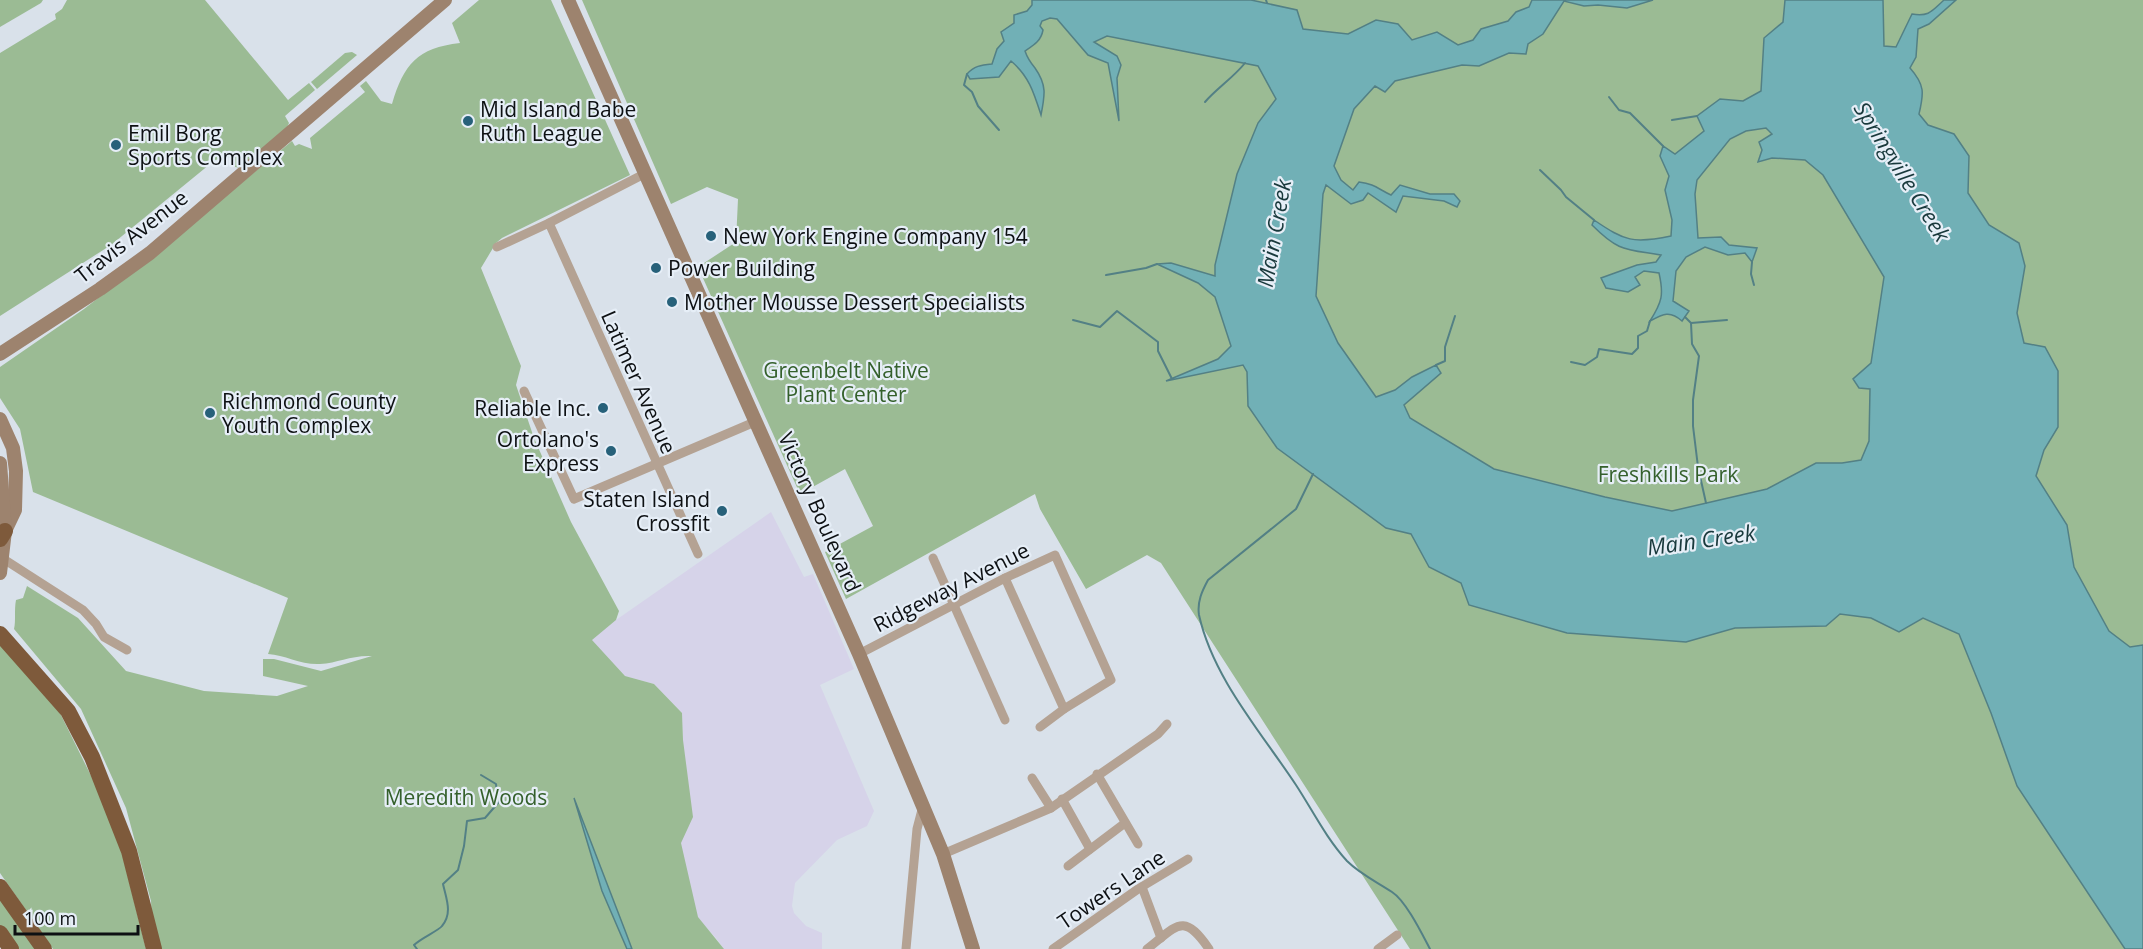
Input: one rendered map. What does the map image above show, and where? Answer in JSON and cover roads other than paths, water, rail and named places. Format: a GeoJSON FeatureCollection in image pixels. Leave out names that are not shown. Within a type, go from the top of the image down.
{"type":"FeatureCollection","features":[{"type":"Feature","properties":{"kind":"highway"},"geometry":{"type":"LineString","coordinates":[[0,634],[68,711],[92,757],[129,850],[154,949]]}},
{"type":"Feature","properties":{"kind":"highway"},"geometry":{"type":"LineString","coordinates":[[0,887],[44,949]]}},
{"type":"Feature","properties":{"kind":"highway"},"geometry":{"type":"LineString","coordinates":[[0,933],[11,949]]}},
{"type":"Feature","properties":{"kind":"main road","name":"Travis Avenue"},"geometry":{"type":"LineString","coordinates":[[0,354],[100,289],[150,253],[445,0]]}},
{"type":"Feature","properties":{"kind":"main road","name":"Victory Boulevard"},"geometry":{"type":"LineString","coordinates":[[568,0],[859,654],[923,804],[973,949]]}},
{"type":"Feature","properties":{"kind":"main road"},"geometry":{"type":"LineString","coordinates":[[0,419],[13,448],[16,471],[15,510],[2,535]]}},
{"type":"Feature","properties":{"kind":"main road"},"geometry":{"type":"LineString","coordinates":[[0,463],[2,535],[0,573]]}},
{"type":"Feature","properties":{"kind":"street"},"geometry":{"type":"LineString","coordinates":[[497,247],[646,173]]}},
{"type":"Feature","properties":{"kind":"street","name":"Latimer Avenue"},"geometry":{"type":"LineString","coordinates":[[549,223],[698,555]]}},
{"type":"Feature","properties":{"kind":"street"},"geometry":{"type":"LineString","coordinates":[[524,391],[574,499],[757,421]]}},
{"type":"Feature","properties":{"kind":"street","name":"Ridgeway Avenue"},"geometry":{"type":"LineString","coordinates":[[859,654],[1005,578],[1055,555],[1111,680],[1040,727]]}},
{"type":"Feature","properties":{"kind":"street"},"geometry":{"type":"LineString","coordinates":[[2,558],[83,610],[104,637],[127,650]]}},
{"type":"Feature","properties":{"kind":"street"},"geometry":{"type":"LineString","coordinates":[[933,558],[1005,720]]}},
{"type":"Feature","properties":{"kind":"street"},"geometry":{"type":"LineString","coordinates":[[1005,578],[1064,709]]}},
{"type":"Feature","properties":{"kind":"street"},"geometry":{"type":"LineString","coordinates":[[942,854],[1051,808],[1158,734],[1167,724]]}},
{"type":"Feature","properties":{"kind":"street"},"geometry":{"type":"LineString","coordinates":[[1097,774],[1138,844]]}},
{"type":"Feature","properties":{"kind":"street"},"geometry":{"type":"LineString","coordinates":[[1032,778],[1051,808]]}},
{"type":"Feature","properties":{"kind":"street"},"geometry":{"type":"LineString","coordinates":[[1062,799],[1090,849]]}},
{"type":"Feature","properties":{"kind":"street"},"geometry":{"type":"LineString","coordinates":[[906,949],[916,830],[923,804]]}},
{"type":"Feature","properties":{"kind":"street"},"geometry":{"type":"LineString","coordinates":[[1068,866],[1125,823]]}},
{"type":"Feature","properties":{"kind":"street","name":"Towers Lane"},"geometry":{"type":"LineString","coordinates":[[1053,949],[1142,887],[1188,859]]}},
{"type":"Feature","properties":{"kind":"street"},"geometry":{"type":"LineString","coordinates":[[1142,887],[1161,938]]}},
{"type":"Feature","properties":{"kind":"street"},"geometry":{"type":"LineString","coordinates":[[1147,949],[1175,927],[1186,926],[1196,931],[1209,949]]}},
{"type":"Feature","properties":{"kind":"street"},"geometry":{"type":"LineString","coordinates":[[1378,949],[1397,935]]}},
{"type":"Feature","properties":{"kind":"water"},"geometry":{"type":"Polygon","coordinates":[[[1032,0],[1251,0],[1297,10],[1303,29],[1348,34],[1376,20],[1398,24],[1412,40],[1437,32],[1458,45],[1473,40],[1481,29],[1508,21],[1516,12],[1529,7],[1532,0],[1653,0],[1627,8],[1584,6],[1564,1],[1543,34],[1528,44],[1526,54],[1509,53],[1479,66],[1462,65],[1395,81],[1385,92],[1375,86],[1354,109],[1334,166],[1341,180],[1353,190],[1359,182],[1373,185],[1391,195],[1400,185],[1430,194],[1454,194],[1460,201],[1457,207],[1444,201],[1403,196],[1396,212],[1368,193],[1363,200],[1351,204],[1326,185],[1323,194],[1316,296],[1338,343],[1376,397],[1395,390],[1412,377],[1436,365],[1441,373],[1404,405],[1410,418],[1494,469],[1672,511],[1767,489],[1816,463],[1861,460],[1869,441],[1870,389],[1859,388],[1853,379],[1871,363],[1884,277],[1823,175],[1805,160],[1772,158],[1758,162],[1762,150],[1759,142],[1772,134],[1766,128],[1746,131],[1730,139],[1697,180],[1695,194],[1698,238],[1721,237],[1729,245],[1757,248],[1752,262],[1745,253],[1728,255],[1705,247],[1686,257],[1676,271],[1673,301],[1689,311],[1682,321],[1674,315],[1666,314],[1650,321],[1661,298],[1659,273],[1644,271],[1635,277],[1640,285],[1628,292],[1606,288],[1601,278],[1637,265],[1656,262],[1661,255],[1630,250],[1616,245],[1592,225],[1594,220],[1630,239],[1647,240],[1671,236],[1672,220],[1665,190],[1669,176],[1660,156],[1663,146],[1675,154],[1704,131],[1697,116],[1720,99],[1743,101],[1761,91],[1764,38],[1783,22],[1785,0],[1883,0],[1884,46],[1896,47],[1912,14],[1926,14],[1944,0],[1956,0],[1929,24],[1918,29],[1916,57],[1910,68],[1921,84],[1922,100],[1919,114],[1928,125],[1954,134],[1969,156],[1968,193],[1989,225],[2019,243],[2025,266],[2017,313],[2024,343],[2045,347],[2058,371],[2058,427],[2044,450],[2036,476],[2067,525],[2074,567],[2109,631],[2130,647],[2143,645],[2143,949],[2125,949],[2017,786],[1959,634],[1923,618],[1899,632],[1871,618],[1840,614],[1826,626],[1735,628],[1686,642],[1567,633],[1469,605],[1461,583],[1429,567],[1411,534],[1386,528],[1277,448],[1248,406],[1247,372],[1243,365],[1166,381],[1218,359],[1231,346],[1215,297],[1198,283],[1157,264],[1171,263],[1215,276],[1215,265],[1237,174],[1258,123],[1276,99],[1258,66],[1107,36],[1094,42],[1117,56],[1121,65],[1117,78],[1119,121],[1108,63],[1088,55],[1057,19],[1050,18],[1042,21],[1041,37],[1025,51],[1043,85],[1041,115],[1027,79],[1011,61],[999,77],[970,79],[967,74],[978,66],[992,64],[997,49],[1004,41],[1001,32],[1014,23],[1014,15],[1027,11],[1032,5],[1032,0]]]}},
{"type":"Feature","properties":{"kind":"water"},"geometry":{"type":"Polygon","coordinates":[[[574,798],[632,949],[627,949],[602,891],[574,798]]]}},
{"type":"Feature","properties":{"kind":"waterway"},"geometry":{"type":"LineString","coordinates":[[1205,102],[1245,63]]}},
{"type":"Feature","properties":{"kind":"waterway"},"geometry":{"type":"LineString","coordinates":[[967,74],[964,85],[972,92],[978,106],[999,130]]}},
{"type":"Feature","properties":{"kind":"waterway"},"geometry":{"type":"LineString","coordinates":[[1609,97],[1619,110],[1630,113],[1663,146]]}},
{"type":"Feature","properties":{"kind":"waterway"},"geometry":{"type":"LineString","coordinates":[[1672,120],[1697,116]]}},
{"type":"Feature","properties":{"kind":"waterway"},"geometry":{"type":"LineString","coordinates":[[1540,170],[1566,197],[1594,220]]}},
{"type":"Feature","properties":{"kind":"waterway"},"geometry":{"type":"LineString","coordinates":[[1752,262],[1751,274],[1754,285]]}},
{"type":"Feature","properties":{"kind":"waterway"},"geometry":{"type":"LineString","coordinates":[[1106,275],[1157,264]]}},
{"type":"Feature","properties":{"kind":"waterway"},"geometry":{"type":"LineString","coordinates":[[1073,320],[1100,327],[1117,311],[1158,342],[1158,351],[1172,379]]}},
{"type":"Feature","properties":{"kind":"waterway"},"geometry":{"type":"LineString","coordinates":[[1436,365],[1445,361],[1445,347],[1455,316]]}},
{"type":"Feature","properties":{"kind":"waterway"},"geometry":{"type":"LineString","coordinates":[[1685,317],[1691,323],[1727,320]]}},
{"type":"Feature","properties":{"kind":"waterway"},"geometry":{"type":"LineString","coordinates":[[1571,362],[1585,365],[1597,357],[1599,349],[1632,354],[1638,348],[1638,336],[1647,331],[1650,321]]}},
{"type":"Feature","properties":{"kind":"waterway"},"geometry":{"type":"LineString","coordinates":[[1691,323],[1692,344],[1699,356],[1693,400],[1693,426],[1698,467],[1706,503]]}},
{"type":"Feature","properties":{"kind":"waterway"},"geometry":{"type":"LineString","coordinates":[[1313,474],[1296,509],[1208,580],[1200,597],[1199,615],[1215,661],[1227,682],[1333,843],[1352,866],[1397,896],[1413,918],[1430,949]]}},
{"type":"Feature","properties":{"kind":"waterway"},"geometry":{"type":"LineString","coordinates":[[417,949],[414,945],[440,928],[447,916],[448,905],[443,884],[458,870],[467,821],[485,818],[498,803],[496,784],[481,775]]}},
{"type":"Feature","properties":{"kind":"place","name":"Mid Island Babe Ruth League"},"geometry":{"type":"Point","coordinates":[468,121]}},
{"type":"Feature","properties":{"kind":"place","name":"Emil Borg Sports Complex"},"geometry":{"type":"Point","coordinates":[116,145]}},
{"type":"Feature","properties":{"kind":"place","name":"New York Engine Company 154"},"geometry":{"type":"Point","coordinates":[711,236]}},
{"type":"Feature","properties":{"kind":"place","name":"Power Building"},"geometry":{"type":"Point","coordinates":[656,268]}},
{"type":"Feature","properties":{"kind":"place","name":"Mother Mousse Dessert Specialists"},"geometry":{"type":"Point","coordinates":[672,302]}},
{"type":"Feature","properties":{"kind":"place","name":"Reliable Inc."},"geometry":{"type":"Point","coordinates":[603,408]}},
{"type":"Feature","properties":{"kind":"place","name":"Richmond County Youth Complex"},"geometry":{"type":"Point","coordinates":[210,413]}},
{"type":"Feature","properties":{"kind":"place","name":"Ortolano's Express"},"geometry":{"type":"Point","coordinates":[611,451]}},
{"type":"Feature","properties":{"kind":"place","name":"Staten Island Crossfit"},"geometry":{"type":"Point","coordinates":[722,511]}},
{"type":"Feature","properties":{"kind":"water label","name":"Springville Creek"},"geometry":{"type":"Point","coordinates":[1903,171]}},
{"type":"Feature","properties":{"kind":"water label","name":"Main Creek"},"geometry":{"type":"Point","coordinates":[1273,233]}},
{"type":"Feature","properties":{"kind":"water label","name":"Main Creek"},"geometry":{"type":"Point","coordinates":[1701,539]}},
{"type":"Feature","properties":{"kind":"park label","name":"Greenbelt Native Plant Center"},"geometry":{"type":"Point","coordinates":[846,382]}},
{"type":"Feature","properties":{"kind":"park label","name":"Freshkills Park"},"geometry":{"type":"Point","coordinates":[1668,474]}},
{"type":"Feature","properties":{"kind":"park label","name":"Meredith Woods"},"geometry":{"type":"Point","coordinates":[466,797]}}]}
